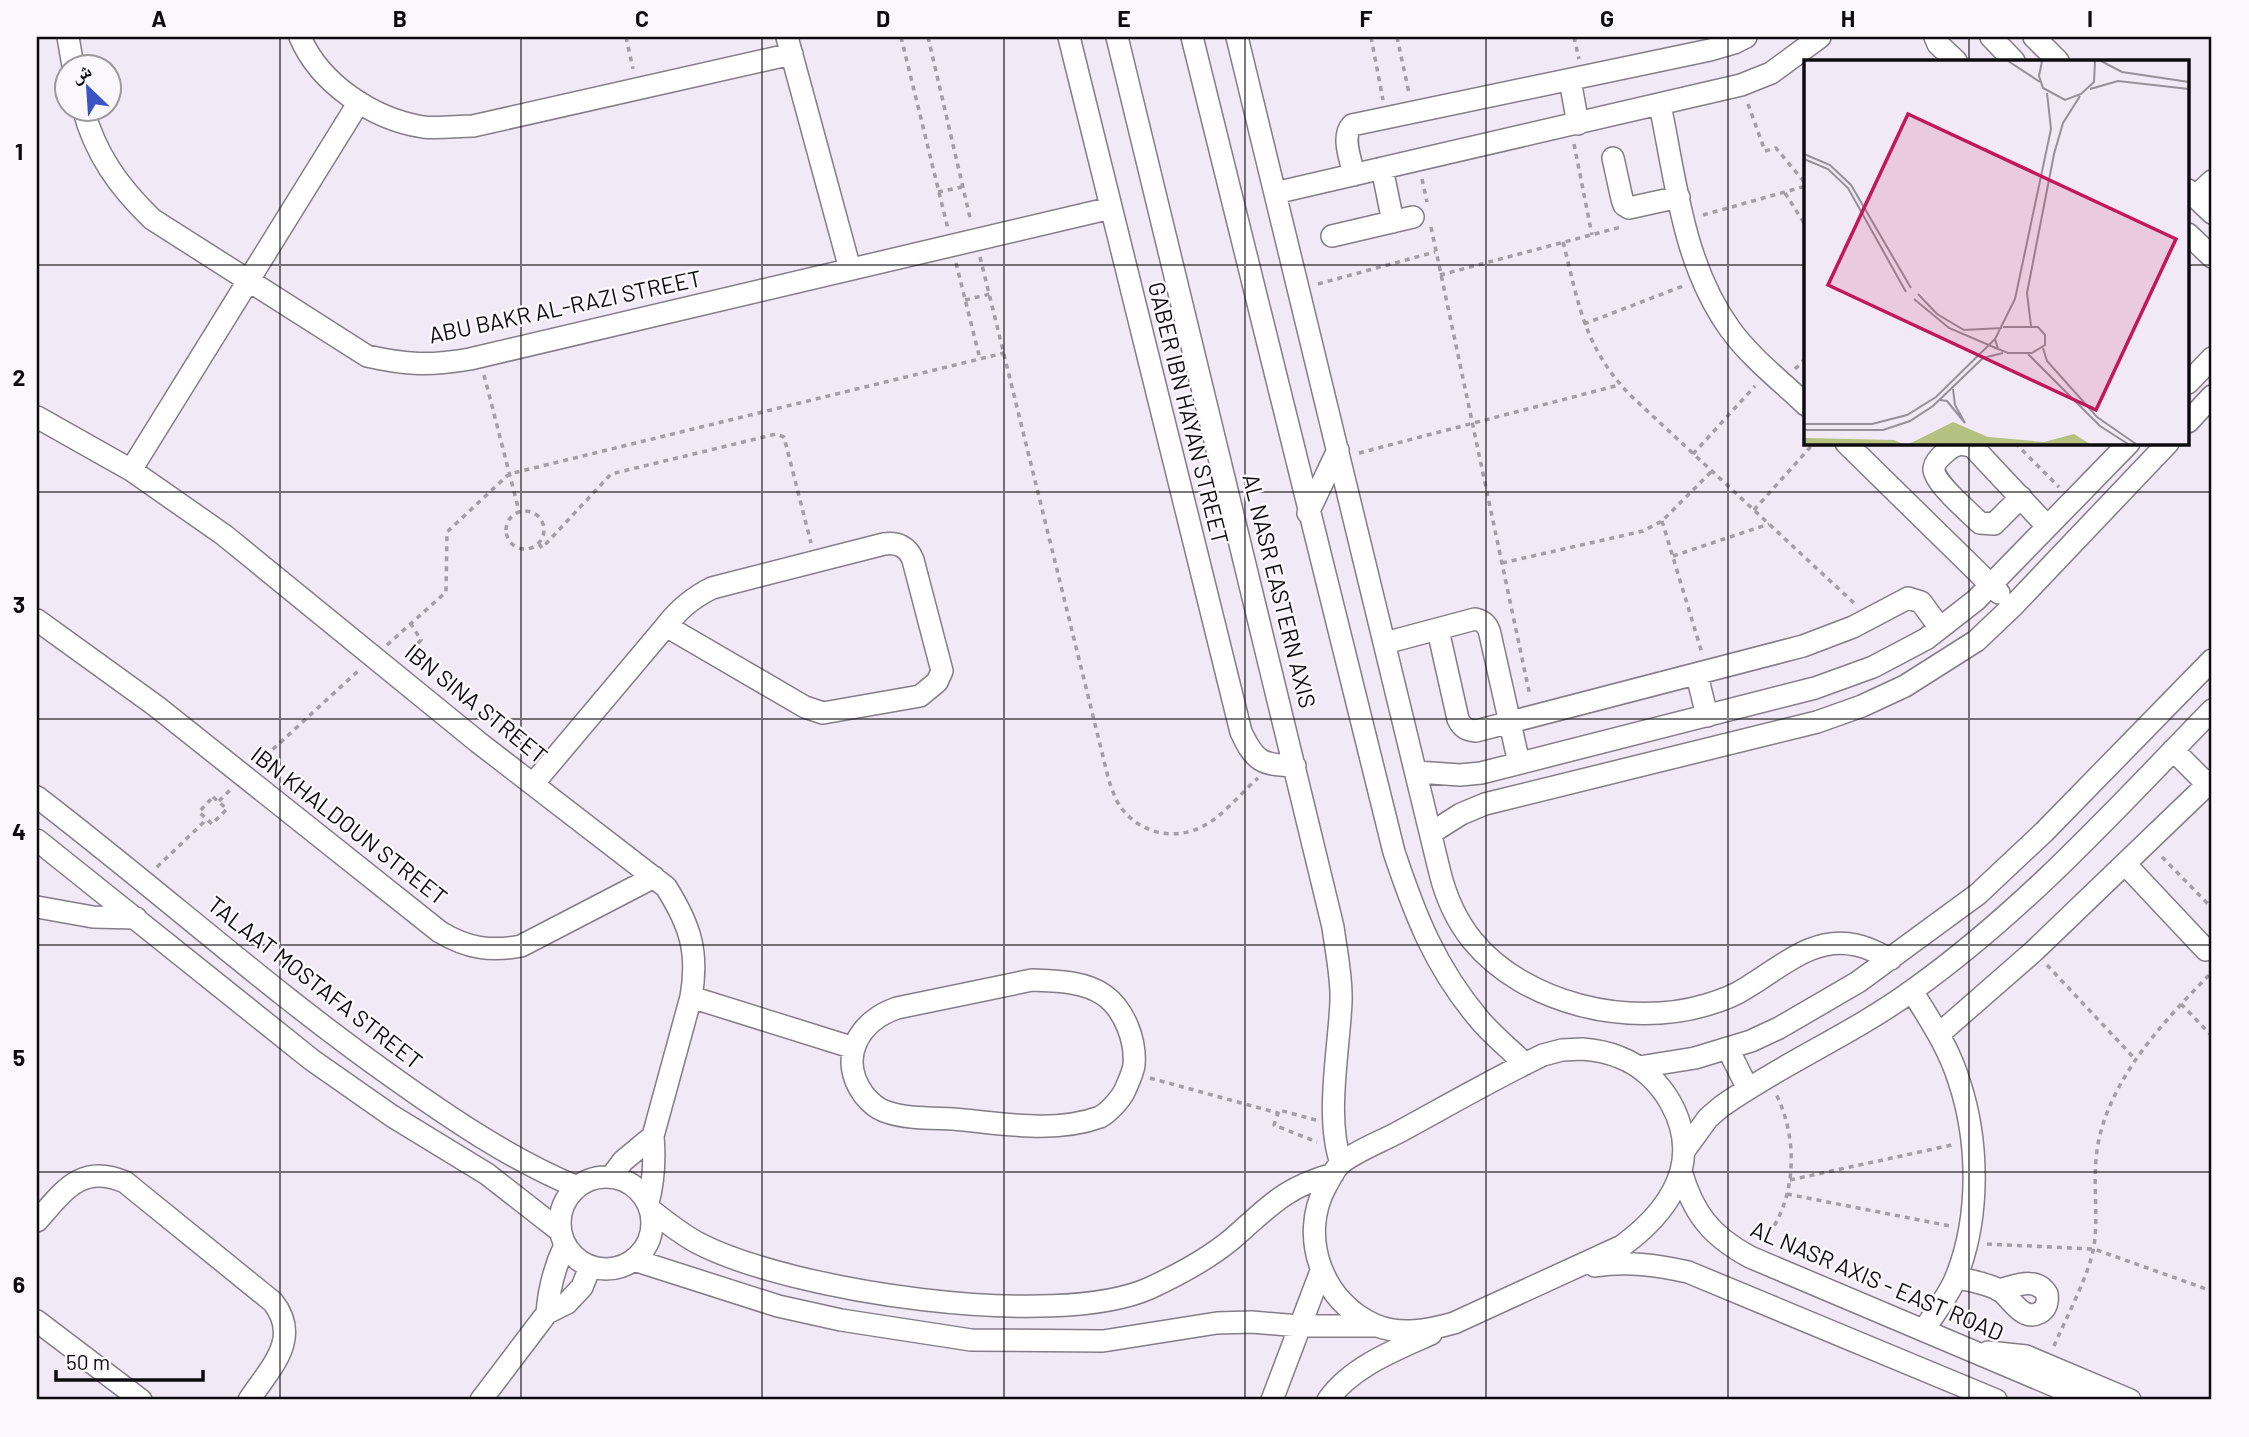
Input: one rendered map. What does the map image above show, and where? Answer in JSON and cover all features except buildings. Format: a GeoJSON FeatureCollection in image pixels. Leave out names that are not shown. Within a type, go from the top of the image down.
{"type":"FeatureCollection","features":[{"type":"Feature","properties":{"kind":"street"},"geometry":{"type":"LineString","coordinates":[[300,37],[306,50],[337,87],[377,113],[424,127],[472,126],[638,89],[789,45],[850,270]]}},
{"type":"Feature","properties":{"kind":"street","name":"GABER IBN HAYAN STREET"},"geometry":{"type":"LineString","coordinates":[[1069,37],[1237,720],[1251,753],[1271,766]]}},
{"type":"Feature","properties":{"kind":"street","name":"AL NASR EASTERN AXIS"},"geometry":{"type":"LineString","coordinates":[[1117,37],[1335,939],[1341,999],[1336,1065],[1337,1162]]}},
{"type":"Feature","properties":{"kind":"street","name":"AL NASR EASTERN AXIS"},"geometry":{"type":"LineString","coordinates":[[1192,37],[1308,513],[1394,852],[1414,914],[1442,969],[1479,1019],[1525,1063]]}},
{"type":"Feature","properties":{"kind":"street"},"geometry":{"type":"LineString","coordinates":[[1354,175],[1346,137],[1347,130],[1352,125],[1710,50],[1746,37]]}},
{"type":"Feature","properties":{"kind":"street"},"geometry":{"type":"LineString","coordinates":[[1275,193],[1741,85],[1771,73],[1820,37]]}},
{"type":"Feature","properties":{"kind":"street"},"geometry":{"type":"LineString","coordinates":[[1935,37],[1938,44],[1955,60]]}},
{"type":"Feature","properties":{"kind":"street"},"geometry":{"type":"LineString","coordinates":[[2034,37],[2057,60]]}},
{"type":"Feature","properties":{"kind":"street"},"geometry":{"type":"LineString","coordinates":[[1236,38],[1445,891],[1472,940],[1486,955],[1517,978],[1577,1005],[1644,1014],[1687,1010],[1743,990],[1804,951],[1829,943],[1856,945],[1891,959]]}},
{"type":"Feature","properties":{"kind":"street"},"geometry":{"type":"LineString","coordinates":[[1570,80],[1574,124]]}},
{"type":"Feature","properties":{"kind":"street"},"geometry":{"type":"LineString","coordinates":[[131,470],[359,102]]}},
{"type":"Feature","properties":{"kind":"street"},"geometry":{"type":"LineString","coordinates":[[1660,105],[1691,252],[1707,294],[1731,331],[1804,403]]}},
{"type":"Feature","properties":{"kind":"street","name":"ABU BAKR AL-RAZI STREET"},"geometry":{"type":"LineString","coordinates":[[87,122],[104,162],[126,193],[152,219],[368,356],[401,364],[436,365],[480,356],[1111,208]]}},
{"type":"Feature","properties":{"kind":"street"},"geometry":{"type":"LineString","coordinates":[[1613,158],[1622,199],[1624,205],[1629,208],[1679,197]]}},
{"type":"Feature","properties":{"kind":"street"},"geometry":{"type":"LineString","coordinates":[[1332,236],[1416,219],[1382,168]]}},
{"type":"Feature","properties":{"kind":"street"},"geometry":{"type":"LineString","coordinates":[[2212,181],[2191,193],[2212,212]]}},
{"type":"Feature","properties":{"kind":"street"},"geometry":{"type":"LineString","coordinates":[[2190,236],[2212,257]]}},
{"type":"Feature","properties":{"kind":"street"},"geometry":{"type":"LineString","coordinates":[[2190,381],[2212,358]]}},
{"type":"Feature","properties":{"kind":"street"},"geometry":{"type":"LineString","coordinates":[[2190,420],[2212,396]]}},
{"type":"Feature","properties":{"kind":"street","name":"IBN SINA STREET"},"geometry":{"type":"LineString","coordinates":[[37,418],[131,470],[224,535],[478,742],[667,887],[683,914],[693,943],[695,974],[653,1136],[654,1170],[649,1207]]}},
{"type":"Feature","properties":{"kind":"street"},"geometry":{"type":"LineString","coordinates":[[1847,444],[2013,606]]}},
{"type":"Feature","properties":{"kind":"street"},"geometry":{"type":"LineString","coordinates":[[1417,772],[1470,774],[1519,764],[1815,688],[1873,667],[1926,639],[1976,600],[2128,444]]}},
{"type":"Feature","properties":{"kind":"street"},"geometry":{"type":"LineString","coordinates":[[1431,833],[1461,814],[1485,804],[1817,722],[1862,706],[1905,686],[1976,641],[2013,606],[2167,444]]}},
{"type":"Feature","properties":{"kind":"street"},"geometry":{"type":"LineString","coordinates":[[1308,513],[1339,454]]}},
{"type":"Feature","properties":{"kind":"street"},"geometry":{"type":"LineString","coordinates":[[2021,497],[2047,526]]}},
{"type":"Feature","properties":{"kind":"street"},"geometry":{"type":"LineString","coordinates":[[533,784],[678,610],[694,597],[712,588],[892,543],[899,544],[910,553],[942,671],[930,690],[920,695],[833,712],[814,712],[666,626]]}},
{"type":"Feature","properties":{"kind":"street"},"geometry":{"type":"LineString","coordinates":[[1438,630],[1462,726],[1476,731],[1803,646],[1853,626],[1901,600],[1915,598],[1921,602],[1940,628]]}},
{"type":"Feature","properties":{"kind":"street"},"geometry":{"type":"LineString","coordinates":[[1385,643],[1475,619],[1483,621],[1488,626],[1519,764]]}},
{"type":"Feature","properties":{"kind":"street","name":"IBN KHALDOUN STREET"},"geometry":{"type":"LineString","coordinates":[[37,620],[156,706],[440,932],[458,943],[479,949],[500,950],[521,946],[654,877]]}},
{"type":"Feature","properties":{"kind":"street"},"geometry":{"type":"LineString","coordinates":[[649,1207],[699,1243],[726,1255],[783,1273],[901,1297],[1021,1306],[1082,1305],[1149,1289],[1211,1254],[1280,1196],[1337,1162],[1543,1055],[1562,1050],[1602,1051],[1639,1067],[1695,1058],[1728,1049],[1788,1023],[1858,982],[1978,894],[2044,832],[2212,660]]}},
{"type":"Feature","properties":{"kind":"street"},"geometry":{"type":"LineString","coordinates":[[1702,674],[1707,716]]}},
{"type":"Feature","properties":{"kind":"street"},"geometry":{"type":"LineString","coordinates":[[1328,1400],[1333,1392],[1358,1371],[1392,1352],[1579,1268],[1622,1246],[1642,1231],[1672,1193],[1682,1161],[1708,1118],[1722,1105],[1857,1027],[1912,991],[1997,923],[2053,874],[2212,710]]}},
{"type":"Feature","properties":{"kind":"street"},"geometry":{"type":"LineString","coordinates":[[1939,1034],[2034,951],[2210,783],[2174,750]]}},
{"type":"Feature","properties":{"kind":"street"},"geometry":{"type":"LineString","coordinates":[[1271,766],[1295,766]]}},
{"type":"Feature","properties":{"kind":"street","name":"TALAAT MOSTAFA STREET"},"geometry":{"type":"LineString","coordinates":[[37,797],[333,1035],[495,1147],[577,1187]]}},
{"type":"Feature","properties":{"kind":"street"},"geometry":{"type":"LineString","coordinates":[[37,840],[312,1060],[392,1116],[487,1174],[563,1238],[572,1255],[590,1267],[621,1267],[634,1260],[646,1246],[652,1228],[649,1207],[642,1193],[633,1185],[611,1177],[587,1181],[568,1196],[562,1207],[563,1238],[549,1289],[547,1313],[494,1396]]}},
{"type":"Feature","properties":{"kind":"street"},"geometry":{"type":"LineString","coordinates":[[2126,865],[2206,950]]}},
{"type":"Feature","properties":{"kind":"street"},"geometry":{"type":"LineString","coordinates":[[37,907],[93,917],[135,918]]}},
{"type":"Feature","properties":{"kind":"street"},"geometry":{"type":"LineString","coordinates":[[1032,980],[1069,982],[1104,995],[1120,1011],[1132,1038],[1134,1067],[1131,1073],[1123,1095],[1103,1116],[1065,1125],[1026,1125],[903,1116],[882,1111],[868,1100],[858,1087],[853,1071],[854,1048],[868,1024],[881,1013],[897,1007],[1032,980]]}},
{"type":"Feature","properties":{"kind":"street"},"geometry":{"type":"LineString","coordinates":[[1912,991],[1939,1034],[1959,1081],[1971,1141],[1974,1179],[1968,1236],[1956,1278],[1924,1330]]}},
{"type":"Feature","properties":{"kind":"street"},"geometry":{"type":"LineString","coordinates":[[691,997],[854,1048]]}},
{"type":"Feature","properties":{"kind":"street"},"geometry":{"type":"LineString","coordinates":[[1728,1049],[1757,1083]]}},
{"type":"Feature","properties":{"kind":"street","name":"AL NASR AXIS - EAST ROAD"},"geometry":{"type":"LineString","coordinates":[[1639,1067],[1654,1080],[1671,1104],[1681,1132],[1687,1193],[1698,1213],[1730,1246],[1750,1257],[2088,1400]]}},
{"type":"Feature","properties":{"kind":"street"},"geometry":{"type":"LineString","coordinates":[[611,1177],[623,1161],[653,1136]]}},
{"type":"Feature","properties":{"kind":"street"},"geometry":{"type":"LineString","coordinates":[[1337,1162],[1320,1196],[1314,1220],[1314,1246],[1321,1271],[1332,1290],[1346,1306],[1376,1326]]}},
{"type":"Feature","properties":{"kind":"street"},"geometry":{"type":"LineString","coordinates":[[37,1221],[66,1188],[79,1179],[95,1175],[110,1176],[125,1182],[273,1302],[285,1322],[286,1335],[283,1347],[249,1400]]}},
{"type":"Feature","properties":{"kind":"street"},"geometry":{"type":"LineString","coordinates":[[634,1260],[778,1306],[841,1320],[971,1340],[1103,1341],[1217,1322],[1376,1326],[1398,1331],[1426,1331],[1454,1323]]}},
{"type":"Feature","properties":{"kind":"street"},"geometry":{"type":"LineString","coordinates":[[1579,1268],[1615,1263],[1688,1272],[1996,1400]]}},
{"type":"Feature","properties":{"kind":"street"},"geometry":{"type":"LineString","coordinates":[[547,1313],[567,1303],[582,1287],[590,1267]]}},
{"type":"Feature","properties":{"kind":"street"},"geometry":{"type":"LineString","coordinates":[[1272,1400],[1321,1271]]}},
{"type":"Feature","properties":{"kind":"street"},"geometry":{"type":"LineString","coordinates":[[1956,1278],[1998,1290]]}},
{"type":"Feature","properties":{"kind":"street"},"geometry":{"type":"LineString","coordinates":[[1872,1349],[1888,1314]]}},
{"type":"Feature","properties":{"kind":"street"},"geometry":{"type":"LineString","coordinates":[[37,1321],[141,1400]]}},
{"type":"Feature","properties":{"kind":"street"},"geometry":{"type":"LineString","coordinates":[[1976,1352],[2015,1353],[2130,1400]]}},
{"type":"Feature","properties":{"kind":"path"},"geometry":{"type":"LineString","coordinates":[[626,37],[638,89]]}},
{"type":"Feature","properties":{"kind":"path"},"geometry":{"type":"LineString","coordinates":[[901,37],[980,359]]}},
{"type":"Feature","properties":{"kind":"path"},"geometry":{"type":"LineString","coordinates":[[928,37],[962,187],[1109,780],[1119,804],[1136,824],[1159,833],[1184,834],[1207,824],[1271,766]]}},
{"type":"Feature","properties":{"kind":"path"},"geometry":{"type":"LineString","coordinates":[[1371,37],[1386,118]]}},
{"type":"Feature","properties":{"kind":"path"},"geometry":{"type":"LineString","coordinates":[[1397,37],[1413,113]]}},
{"type":"Feature","properties":{"kind":"path"},"geometry":{"type":"LineString","coordinates":[[1741,85],[1765,151],[1776,148],[1804,183]]}},
{"type":"Feature","properties":{"kind":"path"},"geometry":{"type":"LineString","coordinates":[[1574,124],[1592,235]]}},
{"type":"Feature","properties":{"kind":"path"},"geometry":{"type":"LineString","coordinates":[[1418,160],[1416,219],[1436,252],[1534,716]]}},
{"type":"Feature","properties":{"kind":"path"},"geometry":{"type":"LineString","coordinates":[[1684,220],[1804,186]]}},
{"type":"Feature","properties":{"kind":"path"},"geometry":{"type":"LineString","coordinates":[[938,192],[962,187]]}},
{"type":"Feature","properties":{"kind":"path"},"geometry":{"type":"LineString","coordinates":[[1784,192],[1804,223]]}},
{"type":"Feature","properties":{"kind":"path"},"geometry":{"type":"LineString","coordinates":[[1440,275],[1630,225]]}},
{"type":"Feature","properties":{"kind":"path"},"geometry":{"type":"LineString","coordinates":[[1563,242],[1584,324],[1596,351],[1620,384],[1870,617]]}},
{"type":"Feature","properties":{"kind":"path"},"geometry":{"type":"LineString","coordinates":[[1299,289],[1436,252]]}},
{"type":"Feature","properties":{"kind":"path"},"geometry":{"type":"LineString","coordinates":[[1584,324],[1701,279]]}},
{"type":"Feature","properties":{"kind":"path"},"geometry":{"type":"LineString","coordinates":[[965,300],[990,294]]}},
{"type":"Feature","properties":{"kind":"path"},"geometry":{"type":"LineString","coordinates":[[219,801],[243,776],[446,592],[447,532],[509,474],[1004,353]]}},
{"type":"Feature","properties":{"kind":"path"},"geometry":{"type":"LineString","coordinates":[[480,356],[519,511]]}},
{"type":"Feature","properties":{"kind":"path"},"geometry":{"type":"LineString","coordinates":[[1693,454],[1770,370]]}},
{"type":"Feature","properties":{"kind":"path"},"geometry":{"type":"LineString","coordinates":[[1339,454],[1620,384]]}},
{"type":"Feature","properties":{"kind":"path"},"geometry":{"type":"LineString","coordinates":[[539,544],[542,548],[611,474],[778,435],[784,437],[815,562]]}},
{"type":"Feature","properties":{"kind":"path"},"geometry":{"type":"LineString","coordinates":[[1754,510],[1813,444]]}},
{"type":"Feature","properties":{"kind":"path"},"geometry":{"type":"LineString","coordinates":[[2016,444],[2072,501]]}},
{"type":"Feature","properties":{"kind":"path"},"geometry":{"type":"LineString","coordinates":[[1502,563],[1643,531],[1662,521],[1712,471]]}},
{"type":"Feature","properties":{"kind":"path"},"geometry":{"type":"LineString","coordinates":[[519,511],[534,512],[544,523],[545,530],[539,544],[524,549],[511,542],[506,528],[508,521],[519,511]]}},
{"type":"Feature","properties":{"kind":"path"},"geometry":{"type":"LineString","coordinates":[[1662,521],[1702,674]]}},
{"type":"Feature","properties":{"kind":"path"},"geometry":{"type":"LineString","coordinates":[[1672,556],[1769,524]]}},
{"type":"Feature","properties":{"kind":"path"},"geometry":{"type":"LineString","coordinates":[[392,671],[420,641],[420,636],[411,624]]}},
{"type":"Feature","properties":{"kind":"path"},"geometry":{"type":"LineString","coordinates":[[213,797],[219,801],[226,810],[212,824],[199,812],[213,797]]}},
{"type":"Feature","properties":{"kind":"path"},"geometry":{"type":"LineString","coordinates":[[143,880],[206,820]]}},
{"type":"Feature","properties":{"kind":"path"},"geometry":{"type":"LineString","coordinates":[[2149,842],[2212,908]]}},
{"type":"Feature","properties":{"kind":"path"},"geometry":{"type":"LineString","coordinates":[[2034,951],[2136,1060]]}},
{"type":"Feature","properties":{"kind":"path"},"geometry":{"type":"LineString","coordinates":[[2046,1364],[2094,1250],[2095,1167],[2099,1139],[2112,1102],[2136,1060],[2181,1004],[2212,972]]}},
{"type":"Feature","properties":{"kind":"path"},"geometry":{"type":"LineString","coordinates":[[2181,1004],[2212,1036]]}},
{"type":"Feature","properties":{"kind":"path"},"geometry":{"type":"LineString","coordinates":[[1131,1073],[1278,1114]]}},
{"type":"Feature","properties":{"kind":"path"},"geometry":{"type":"LineString","coordinates":[[1750,1257],[1766,1238],[1778,1217],[1790,1180],[1790,1138],[1785,1116],[1757,1083]]}},
{"type":"Feature","properties":{"kind":"path"},"geometry":{"type":"LineString","coordinates":[[1335,1124],[1280,1110],[1275,1127],[1337,1162]]}},
{"type":"Feature","properties":{"kind":"path"},"geometry":{"type":"LineString","coordinates":[[1790,1180],[1971,1141]]}},
{"type":"Feature","properties":{"kind":"path"},"geometry":{"type":"LineString","coordinates":[[1787,1194],[1968,1236],[2094,1250],[2212,1291]]}}]}
